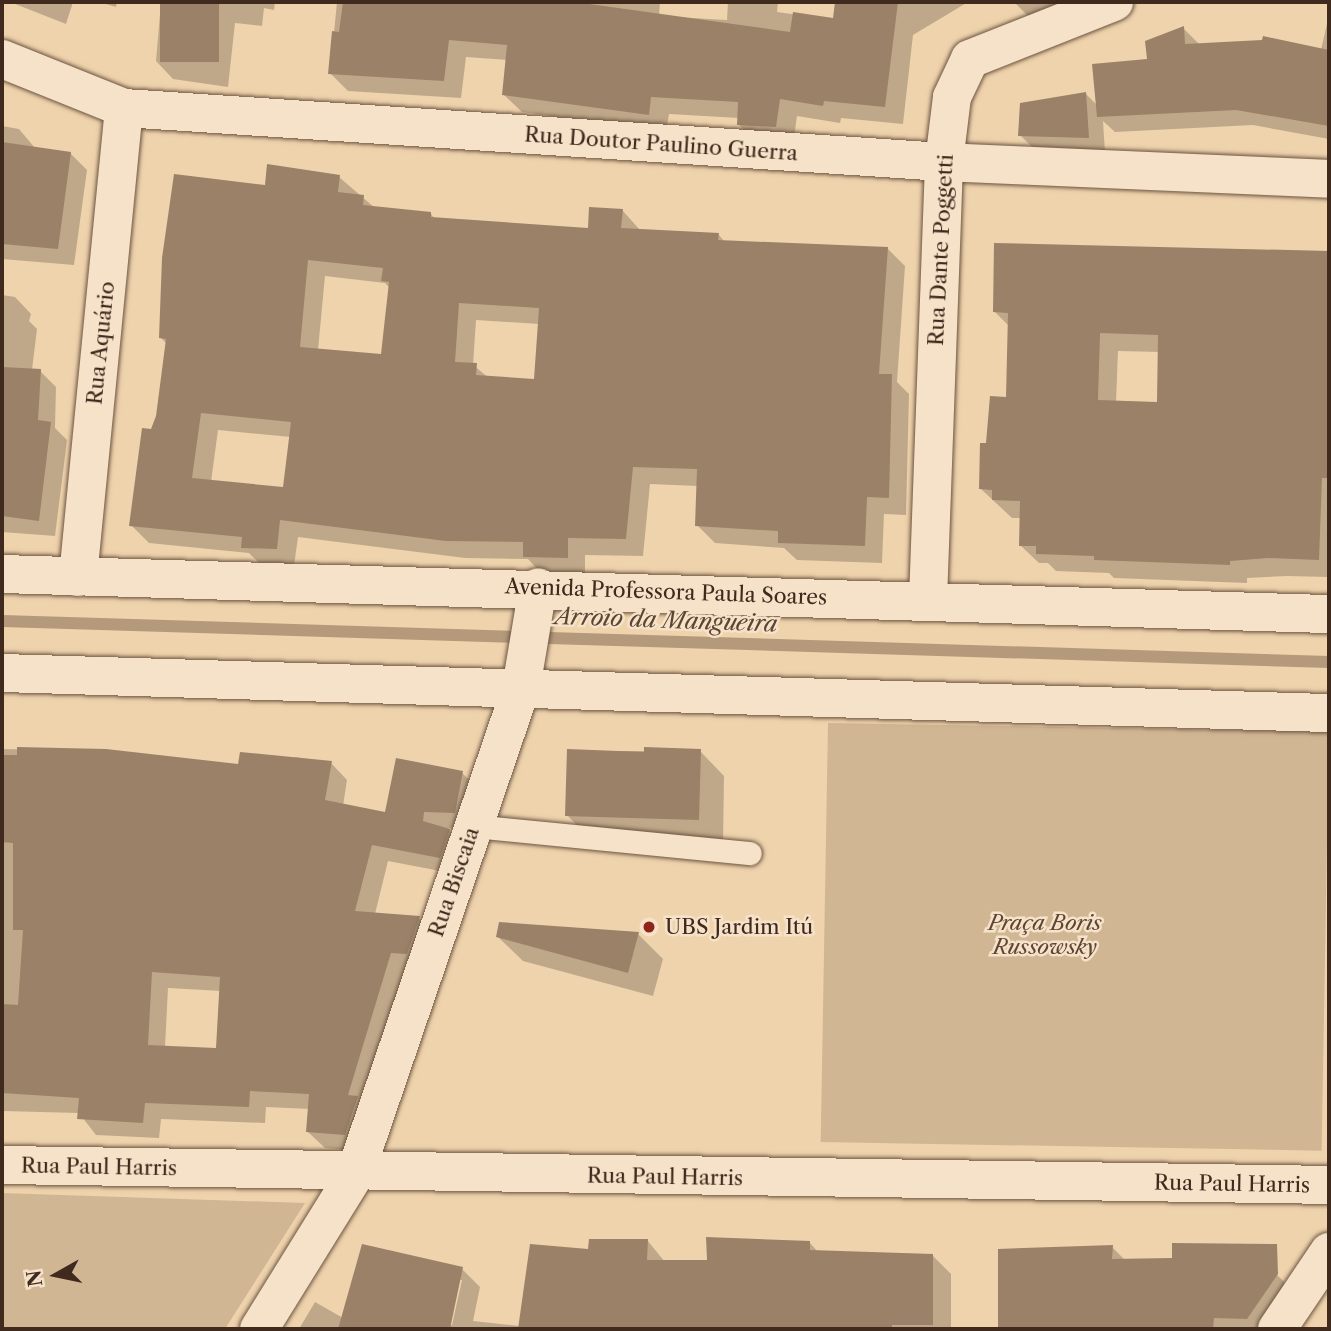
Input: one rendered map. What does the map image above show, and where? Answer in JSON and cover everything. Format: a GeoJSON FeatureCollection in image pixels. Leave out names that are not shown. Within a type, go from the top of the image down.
{"type":"FeatureCollection","features":[{"type":"Feature","properties":{"kind":"street","name":"Rua Dante Poggetti"},"geometry":{"type":"LineString","coordinates":[[928,600],[944,162],[952,97],[970,59],[1114,2]]}},
{"type":"Feature","properties":{"kind":"street","name":"Rua Doutor Paulino Guerra"},"geometry":{"type":"LineString","coordinates":[[2,59],[124,108],[944,162],[1329,179]]}},
{"type":"Feature","properties":{"kind":"street","name":"Rua Aquário"},"geometry":{"type":"LineString","coordinates":[[78,577],[124,108]]}},
{"type":"Feature","properties":{"kind":"street","name":"Avenida Professora Paula Soares"},"geometry":{"type":"LineString","coordinates":[[2,574],[535,603],[928,600],[1329,614]]}},
{"type":"Feature","properties":{"kind":"street","name":"Rua Biscaia"},"geometry":{"type":"LineString","coordinates":[[259,1329],[355,1174],[524,673],[535,603]]}},
{"type":"Feature","properties":{"kind":"street"},"geometry":{"type":"LineString","coordinates":[[2,673],[524,673],[1329,713]]}},
{"type":"Feature","properties":{"kind":"street","name":"Rua Paul Harris"},"geometry":{"type":"LineString","coordinates":[[2,1165],[355,1174],[1329,1185]]}},
{"type":"Feature","properties":{"kind":"street"},"geometry":{"type":"LineString","coordinates":[[1277,1329],[1329,1252]]}},
{"type":"Feature","properties":{"kind":"lane"},"geometry":{"type":"LineString","coordinates":[[473,826],[750,853]]}},
{"type":"Feature","properties":{"kind":"green space","name":"Praça Boris Russowsky"},"geometry":{"type":"Polygon","coordinates":[[[828,723],[1329,732],[1322,1151],[821,1142],[828,723]]]}},
{"type":"Feature","properties":{"kind":"green space"},"geometry":{"type":"Polygon","coordinates":[[[2,1193],[305,1203],[225,1329],[2,1329],[2,1193]]]}},
{"type":"Feature","properties":{"kind":"building"},"geometry":{"type":"Polygon","coordinates":[[[160,2],[219,2],[219,62],[160,62],[160,2]]]}},
{"type":"Feature","properties":{"kind":"building"},"geometry":{"type":"Polygon","coordinates":[[[343,2],[575,2],[790,32],[793,12],[833,18],[835,2],[898,2],[885,107],[824,101],[823,106],[780,99],[776,127],[737,125],[738,102],[651,97],[649,115],[502,95],[507,45],[449,40],[444,81],[328,74],[332,31],[339,32],[343,2]]]}},
{"type":"Feature","properties":{"kind":"building"},"geometry":{"type":"Polygon","coordinates":[[[1184,26],[1185,44],[1262,40],[1263,36],[1329,50],[1329,126],[1236,110],[1097,117],[1092,64],[1147,59],[1145,41],[1184,26]]]}},
{"type":"Feature","properties":{"kind":"building"},"geometry":{"type":"Polygon","coordinates":[[[1086,92],[1089,138],[1018,136],[1020,103],[1086,92]]]}},
{"type":"Feature","properties":{"kind":"building"},"geometry":{"type":"Polygon","coordinates":[[[2,142],[71,152],[58,249],[2,244],[2,142]]]}},
{"type":"Feature","properties":{"kind":"building"},"geometry":{"type":"Polygon","coordinates":[[[267,164],[340,175],[338,192],[364,195],[363,205],[431,212],[431,217],[588,228],[589,207],[623,209],[621,228],[719,233],[718,240],[888,247],[879,374],[892,374],[889,498],[867,497],[865,546],[778,543],[778,531],[695,526],[697,469],[633,467],[626,539],[568,538],[568,558],[523,557],[523,542],[446,541],[280,520],[277,549],[241,548],[242,537],[129,526],[142,428],[151,429],[156,416],[166,339],[159,338],[162,258],[174,174],[265,185],[267,164]],[[308,260],[300,347],[381,354],[389,282],[381,281],[383,268],[308,260]],[[459,303],[455,362],[477,363],[476,375],[534,379],[539,308],[459,303]],[[201,413],[192,478],[283,487],[291,422],[201,413]]]}},
{"type":"Feature","properties":{"kind":"building"},"geometry":{"type":"Polygon","coordinates":[[[994,243],[1329,251],[1329,478],[1322,478],[1319,560],[1268,558],[1230,561],[1230,565],[1094,560],[1094,556],[1036,554],[1036,546],[1019,546],[1020,501],[992,500],[992,490],[979,489],[980,443],[986,443],[990,396],[1006,397],[1008,313],[993,312],[994,243]],[[1100,333],[1098,400],[1157,402],[1158,335],[1100,333]]]}},
{"type":"Feature","properties":{"kind":"building"},"geometry":{"type":"Polygon","coordinates":[[[2,367],[41,369],[38,420],[51,422],[39,521],[2,516],[2,367]]]}},
{"type":"Feature","properties":{"kind":"building"},"geometry":{"type":"Polygon","coordinates":[[[17,747],[106,749],[238,764],[240,752],[332,761],[325,800],[385,812],[396,758],[463,771],[455,813],[424,812],[423,821],[450,829],[440,858],[372,845],[355,911],[420,916],[407,954],[391,953],[348,1095],[358,1096],[345,1135],[306,1132],[309,1094],[250,1091],[249,1107],[145,1103],[143,1123],[77,1119],[79,1098],[2,1093],[2,1004],[18,1005],[23,930],[13,930],[13,843],[2,842],[2,755],[17,755],[17,747]],[[152,972],[148,1045],[216,1048],[220,977],[152,972]]]}},
{"type":"Feature","properties":{"kind":"building"},"geometry":{"type":"Polygon","coordinates":[[[644,747],[701,749],[699,820],[565,816],[567,749],[644,752],[644,747]]]}},
{"type":"Feature","properties":{"kind":"building"},"geometry":{"type":"Polygon","coordinates":[[[499,922],[639,932],[628,973],[496,937],[499,922]]]}},
{"type":"Feature","properties":{"kind":"building"},"geometry":{"type":"Polygon","coordinates":[[[706,1237],[810,1241],[810,1250],[933,1254],[933,1325],[892,1325],[892,1329],[518,1329],[530,1244],[588,1249],[589,1239],[648,1239],[647,1260],[707,1260],[706,1237]]]}},
{"type":"Feature","properties":{"kind":"building"},"geometry":{"type":"Polygon","coordinates":[[[1172,1243],[1277,1244],[1278,1274],[1247,1319],[1214,1318],[1213,1329],[998,1329],[998,1249],[1113,1245],[1112,1259],[1172,1258],[1172,1243]]]}},
{"type":"Feature","properties":{"kind":"building"},"geometry":{"type":"Polygon","coordinates":[[[362,1244],[463,1267],[450,1329],[338,1329],[362,1244]]]}},
{"type":"Feature","properties":{"kind":"waterway","name":"Arroio da Mangueira"},"geometry":{"type":"LineString","coordinates":[[2,621],[1329,662]]}},
{"type":"Feature","properties":{"kind":"place","name":"UBS Jardim Itú"},"geometry":{"type":"Point","coordinates":[649,927]}}]}
